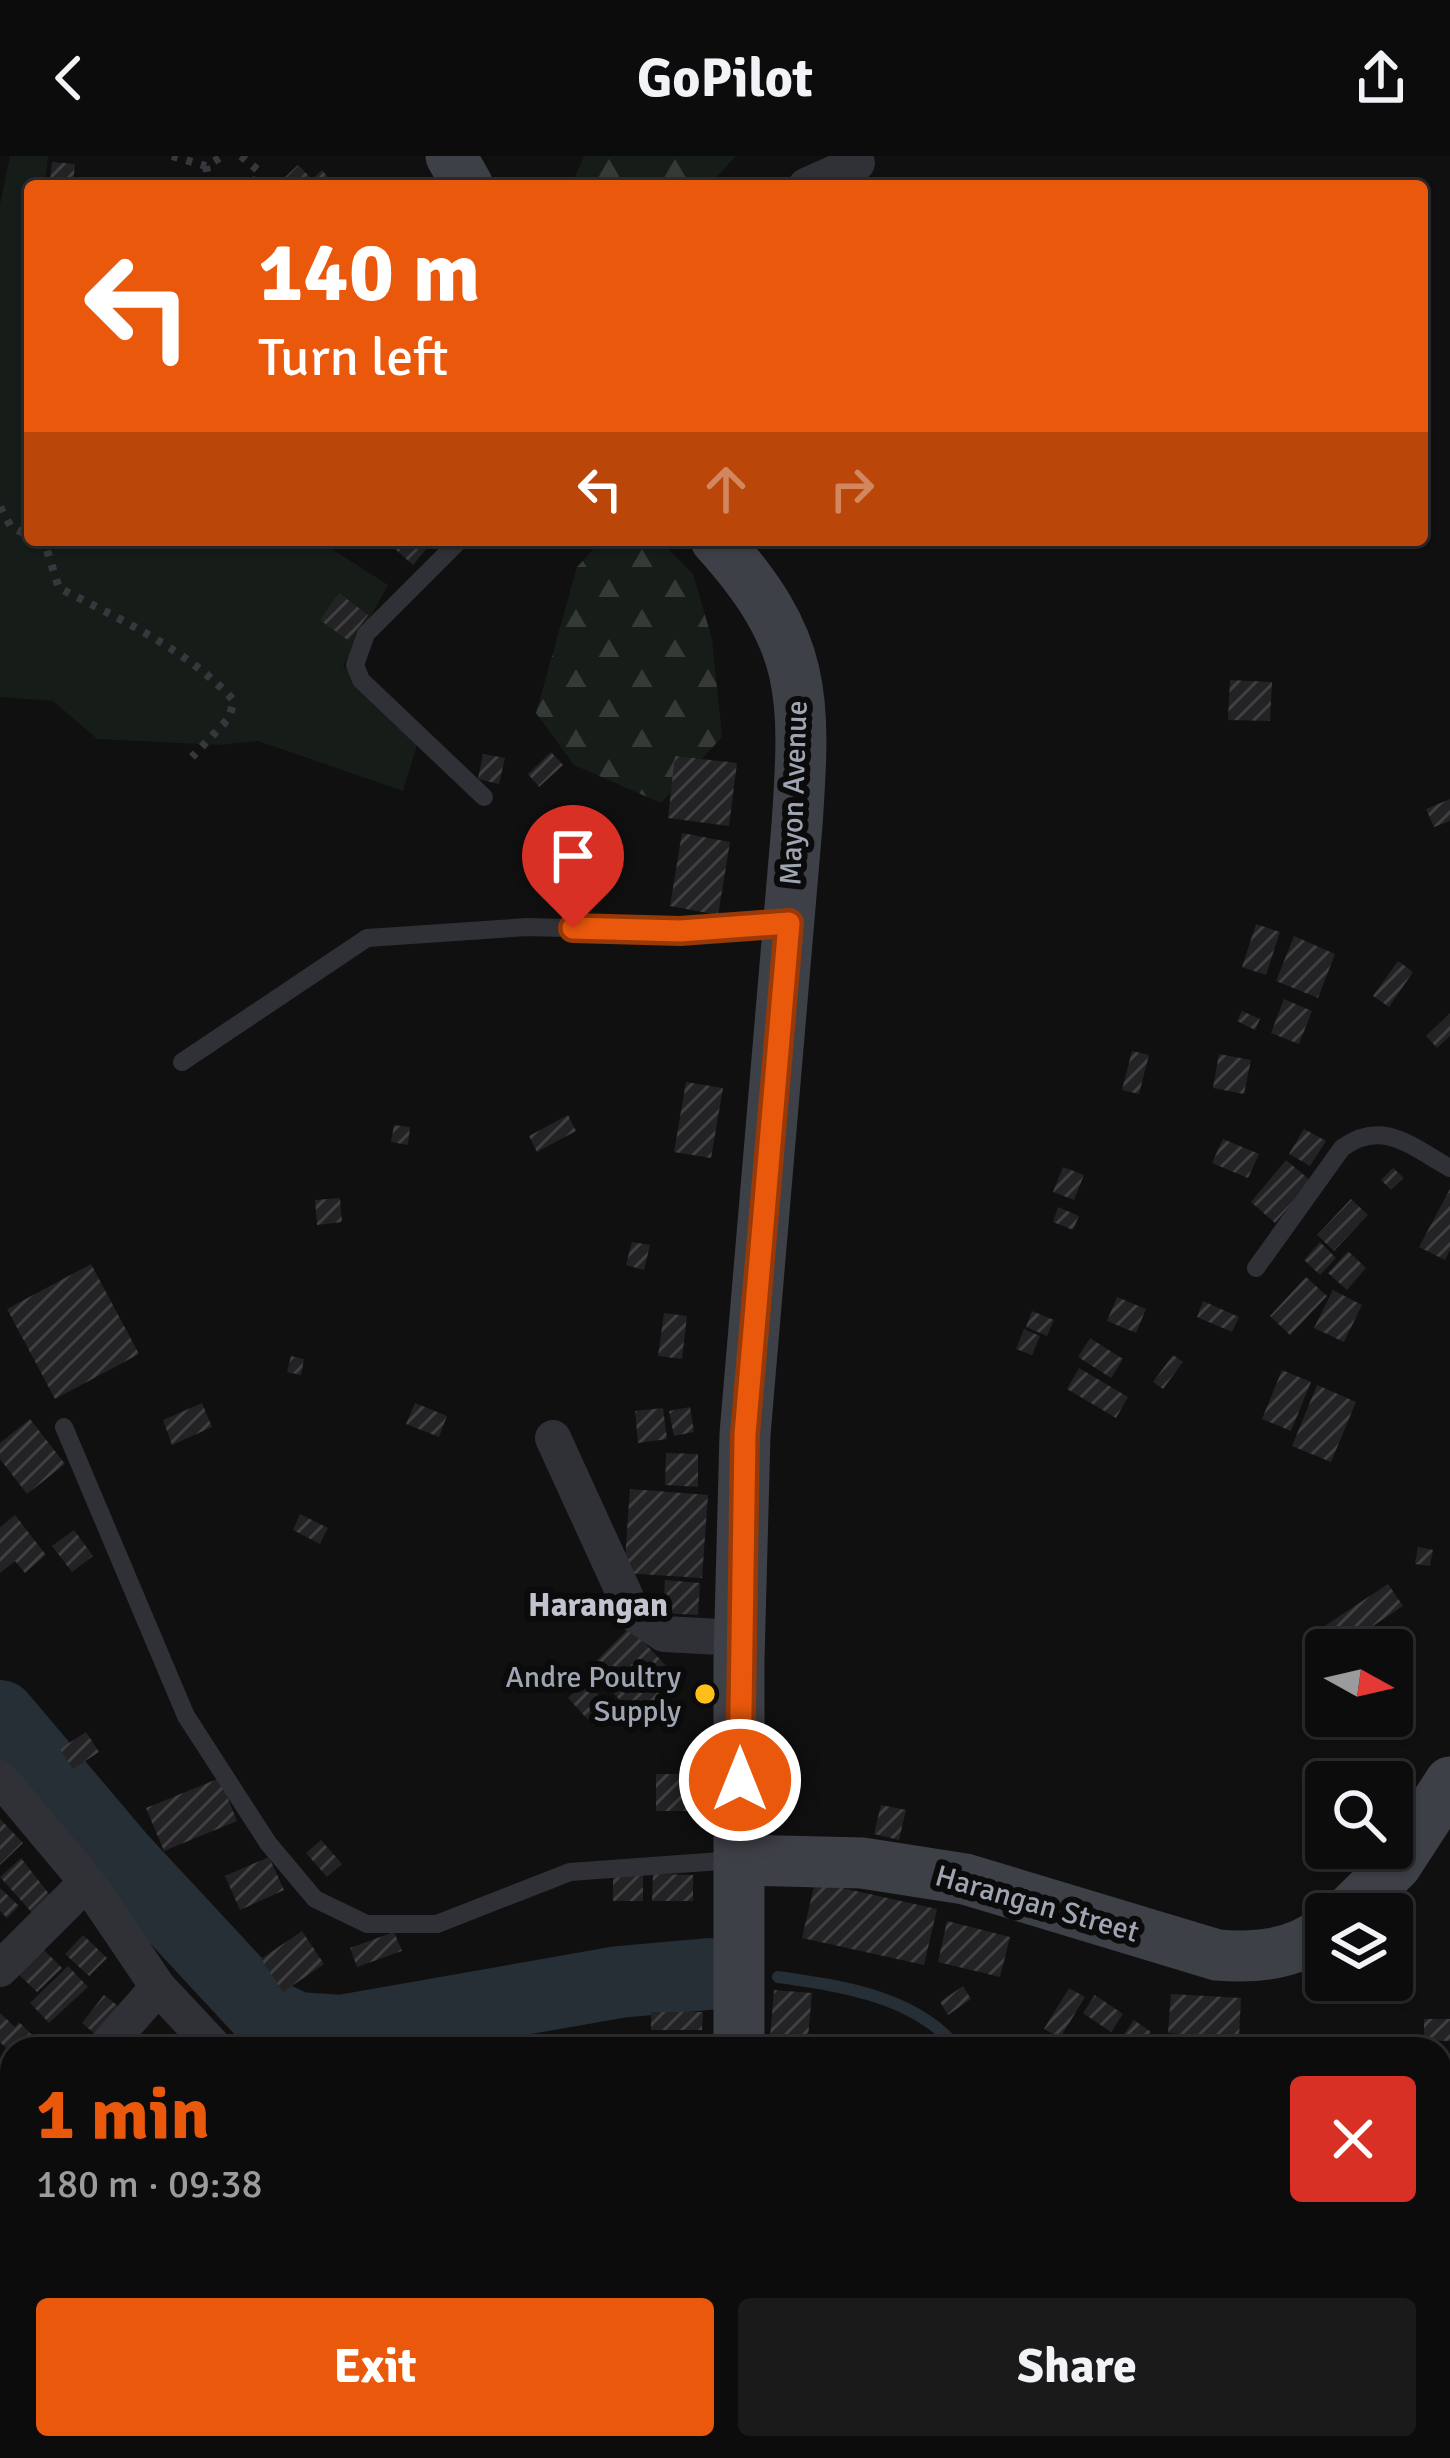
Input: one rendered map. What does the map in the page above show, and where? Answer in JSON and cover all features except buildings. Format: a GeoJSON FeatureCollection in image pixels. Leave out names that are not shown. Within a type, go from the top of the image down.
{"type":"FeatureCollection","features":[{"type":"Feature","properties":{"kind":"main road","name":"Mayon Avenue"},"geometry":{"type":"LineString","coordinates":[[721,546],[756,584],[783,632],[797,673],[801,772],[745,1434],[739,2037]]}},
{"type":"Feature","properties":{"kind":"main road"},"geometry":{"type":"LineString","coordinates":[[1367,1893],[1396,1865],[1450,1782]]}},
{"type":"Feature","properties":{"kind":"main road","name":"Harangan Street"},"geometry":{"type":"LineString","coordinates":[[740,1860],[862,1863],[933,1873],[1217,1955],[1247,1958],[1282,1953],[1305,1941]]}},
{"type":"Feature","properties":{"kind":"street"},"geometry":{"type":"LineString","coordinates":[[819,180],[856,163]]}},
{"type":"Feature","properties":{"kind":"street"},"geometry":{"type":"LineString","coordinates":[[553,1438],[633,1613],[664,1634],[740,1638]]}},
{"type":"Feature","properties":{"kind":"street"},"geometry":{"type":"LineString","coordinates":[[0,1778],[87,1882],[158,1987],[205,2037]]}},
{"type":"Feature","properties":{"kind":"street"},"geometry":{"type":"LineString","coordinates":[[0,1969],[87,1882]]}},
{"type":"Feature","properties":{"kind":"street"},"geometry":{"type":"LineString","coordinates":[[114,2037],[158,1987]]}},
{"type":"Feature","properties":{"kind":"lane"},"geometry":{"type":"LineString","coordinates":[[454,546],[366,634],[355,665],[361,680],[484,797]]}},
{"type":"Feature","properties":{"kind":"lane"},"geometry":{"type":"LineString","coordinates":[[182,1062],[367,938],[527,927],[680,931],[789,923]]}},
{"type":"Feature","properties":{"kind":"lane"},"geometry":{"type":"LineString","coordinates":[[1256,1268],[1342,1148],[1361,1133],[1389,1135],[1450,1168]]}},
{"type":"Feature","properties":{"kind":"lane"},"geometry":{"type":"LineString","coordinates":[[64,1427],[186,1716],[268,1844],[315,1899],[368,1924],[437,1924],[570,1872],[740,1860]]}},
{"type":"Feature","properties":{"kind":"path"},"geometry":{"type":"LineString","coordinates":[[172,156],[206,166],[223,156]]}},
{"type":"Feature","properties":{"kind":"path"},"geometry":{"type":"LineString","coordinates":[[241,156],[260,171],[256,180]]}},
{"type":"Feature","properties":{"kind":"path"},"geometry":{"type":"LineString","coordinates":[[206,166],[208,180]]}},
{"type":"Feature","properties":{"kind":"path"},"geometry":{"type":"LineString","coordinates":[[0,508],[11,526],[24,533]]}},
{"type":"Feature","properties":{"kind":"path"},"geometry":{"type":"LineString","coordinates":[[46,546],[59,588],[168,650],[219,684],[234,701],[229,718],[192,757]]}},
{"type":"Feature","properties":{"kind":"green space"},"geometry":{"type":"Polygon","coordinates":[[[10,156],[48,156],[46,180],[24,180],[24,546],[327,546],[388,585],[343,666],[419,739],[403,791],[258,741],[219,745],[97,739],[53,701],[0,697],[0,204],[10,156]]]}},
{"type":"Feature","properties":{"kind":"green space"},"geometry":{"type":"Polygon","coordinates":[[[584,156],[736,156],[714,180],[574,180],[584,156]]]}},
{"type":"Feature","properties":{"kind":"green space"},"geometry":{"type":"Polygon","coordinates":[[[596,546],[665,546],[693,574],[712,639],[722,737],[661,803],[574,765],[536,713],[577,567],[596,546]]]}},
{"type":"Feature","properties":{"kind":"waterway"},"geometry":{"type":"LineString","coordinates":[[0,1716],[120,1858],[263,2012],[297,2028],[341,2031],[619,1982],[709,1974]]}},
{"type":"Feature","properties":{"kind":"waterway"},"geometry":{"type":"LineString","coordinates":[[778,1977],[876,1996],[921,2017],[947,2037]]}},
{"type":"Feature","properties":{"kind":"place","name":"Andre Poultry Supply"},"geometry":{"type":"Point","coordinates":[705,1694]}},
{"type":"Feature","properties":{"kind":"district","name":"Harangan"},"geometry":{"type":"Point","coordinates":[598,1605]}},
{"type":"Feature","properties":{"kind":"route"},"geometry":{"type":"LineString","coordinates":[[573,928],[680,931],[789,923],[745,1434],[740,1780]]}}]}
